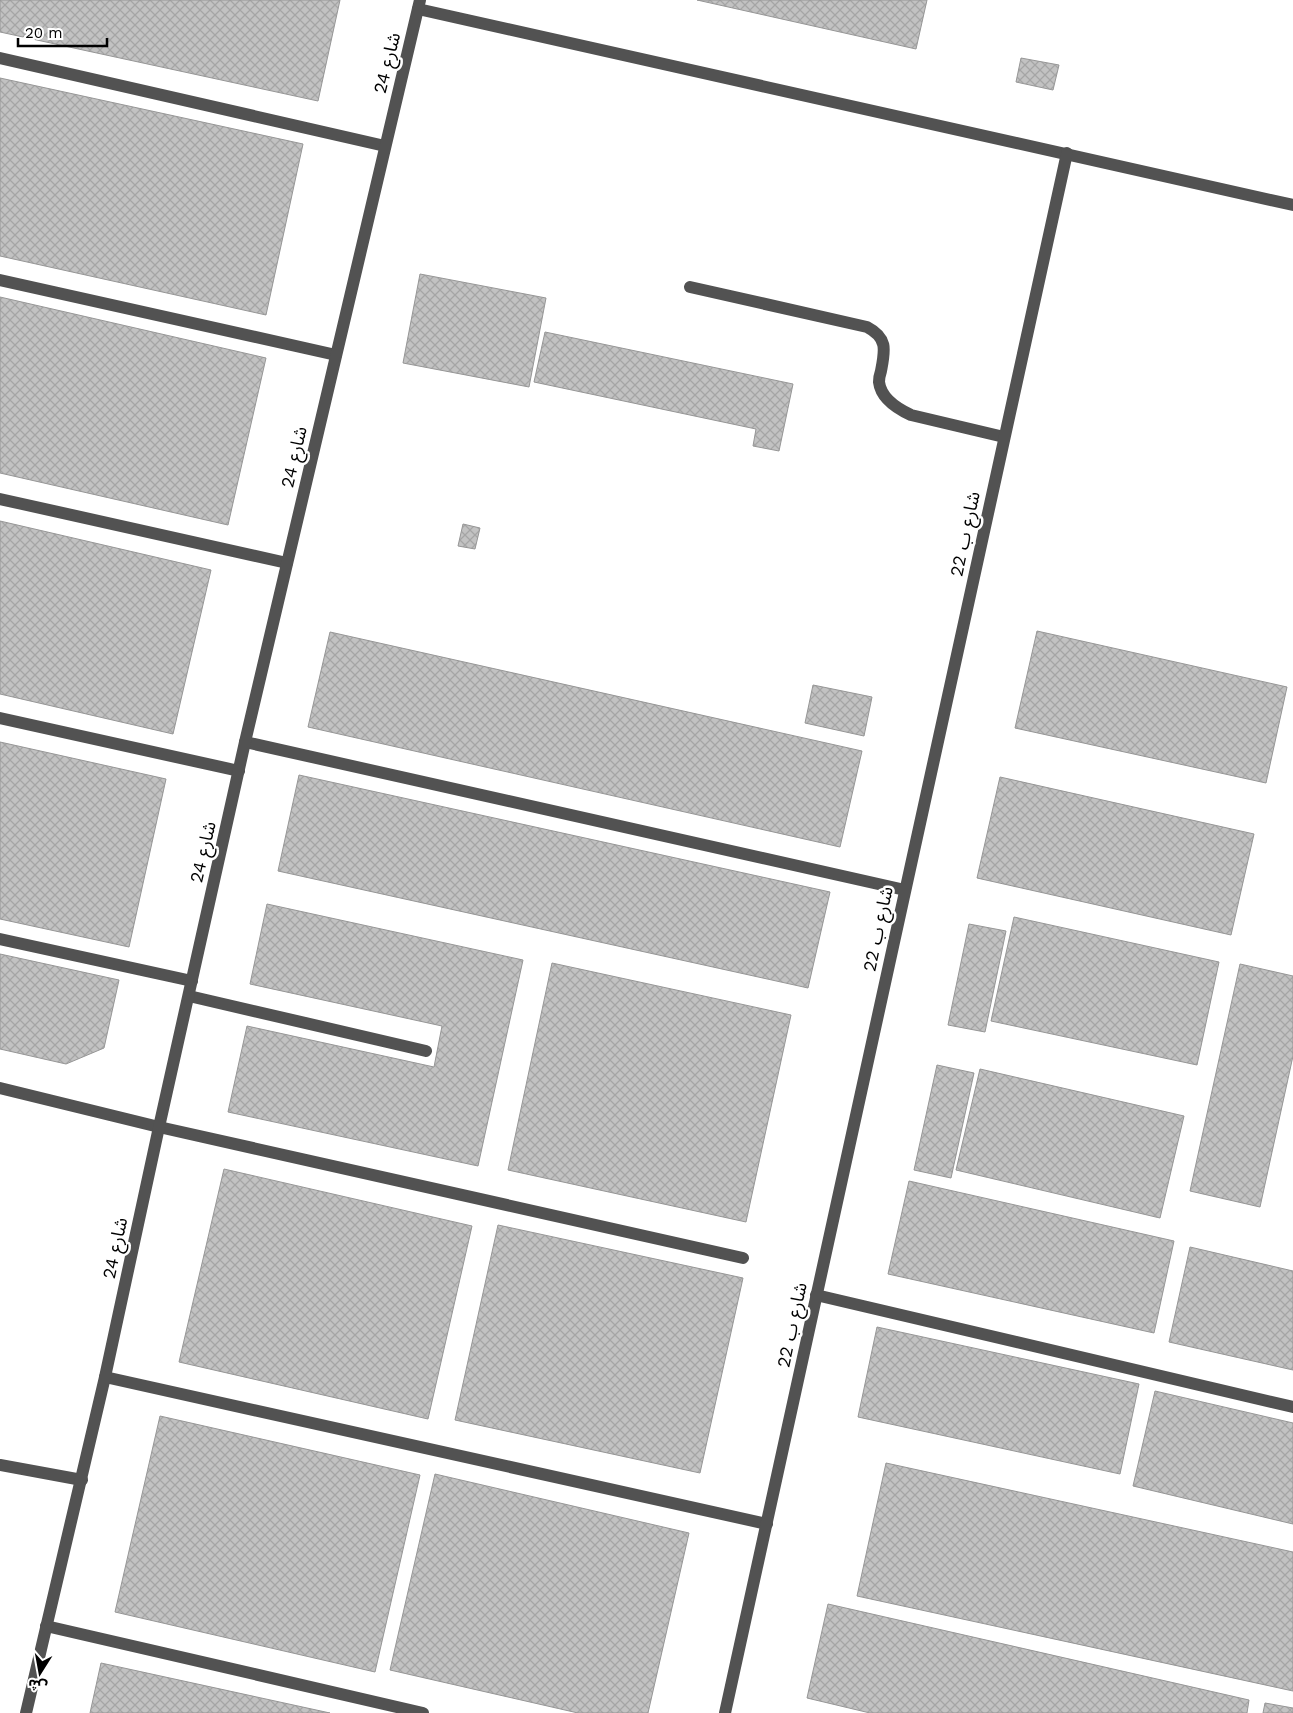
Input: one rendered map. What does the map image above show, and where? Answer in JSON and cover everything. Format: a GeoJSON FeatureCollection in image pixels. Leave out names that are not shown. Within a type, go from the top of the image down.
{"type":"FeatureCollection","features":[{"type":"Feature","properties":{"kind":"street","name":"شارع 24"},"geometry":{"type":"LineString","coordinates":[[26,1713],[82,1480],[245,742],[419,5]]}},
{"type":"Feature","properties":{"kind":"street"},"geometry":{"type":"LineString","coordinates":[[419,5],[1293,204]]}},
{"type":"Feature","properties":{"kind":"street"},"geometry":{"type":"LineString","coordinates":[[0,58],[385,146]]}},
{"type":"Feature","properties":{"kind":"street","name":"شارع ب 22"},"geometry":{"type":"LineString","coordinates":[[724,1713],[1067,153]]}},
{"type":"Feature","properties":{"kind":"street"},"geometry":{"type":"LineString","coordinates":[[0,280],[336,355]]}},
{"type":"Feature","properties":{"kind":"street"},"geometry":{"type":"LineString","coordinates":[[690,287],[867,327],[880,337],[884,345],[885,353],[879,381],[888,399],[898,409],[911,415],[1004,437]]}},
{"type":"Feature","properties":{"kind":"street"},"geometry":{"type":"LineString","coordinates":[[0,499],[287,563]]}},
{"type":"Feature","properties":{"kind":"street"},"geometry":{"type":"LineString","coordinates":[[0,718],[239,771]]}},
{"type":"Feature","properties":{"kind":"street"},"geometry":{"type":"LineString","coordinates":[[245,742],[905,890]]}},
{"type":"Feature","properties":{"kind":"street"},"geometry":{"type":"LineString","coordinates":[[0,939],[192,981]]}},
{"type":"Feature","properties":{"kind":"street"},"geometry":{"type":"LineString","coordinates":[[189,996],[426,1050]]}},
{"type":"Feature","properties":{"kind":"street"},"geometry":{"type":"LineString","coordinates":[[0,1088],[159,1127],[743,1258]]}},
{"type":"Feature","properties":{"kind":"street"},"geometry":{"type":"LineString","coordinates":[[816,1295],[1293,1407]]}},
{"type":"Feature","properties":{"kind":"street"},"geometry":{"type":"LineString","coordinates":[[105,1378],[767,1524]]}},
{"type":"Feature","properties":{"kind":"street"},"geometry":{"type":"LineString","coordinates":[[0,1466],[82,1480]]}},
{"type":"Feature","properties":{"kind":"street"},"geometry":{"type":"LineString","coordinates":[[46,1626],[423,1713]]}},
{"type":"Feature","properties":{"kind":"building"},"geometry":{"type":"Polygon","coordinates":[[[0,0],[340,0],[318,101],[0,32],[0,0]]]}},
{"type":"Feature","properties":{"kind":"building"},"geometry":{"type":"Polygon","coordinates":[[[697,0],[927,0],[916,49],[697,0]]]}},
{"type":"Feature","properties":{"kind":"building"},"geometry":{"type":"Polygon","coordinates":[[[1021,58],[1059,65],[1053,90],[1016,82],[1021,58]]]}},
{"type":"Feature","properties":{"kind":"building"},"geometry":{"type":"Polygon","coordinates":[[[0,78],[303,144],[266,315],[0,256],[0,78]]]}},
{"type":"Feature","properties":{"kind":"building"},"geometry":{"type":"Polygon","coordinates":[[[420,274],[546,298],[529,387],[403,363],[420,274]]]}},
{"type":"Feature","properties":{"kind":"building"},"geometry":{"type":"Polygon","coordinates":[[[0,297],[266,358],[228,525],[0,473],[0,297]]]}},
{"type":"Feature","properties":{"kind":"building"},"geometry":{"type":"Polygon","coordinates":[[[545,332],[793,384],[779,451],[753,446],[756,429],[534,382],[545,332]]]}},
{"type":"Feature","properties":{"kind":"building"},"geometry":{"type":"Polygon","coordinates":[[[0,521],[211,570],[173,734],[0,694],[0,521]]]}},
{"type":"Feature","properties":{"kind":"building"},"geometry":{"type":"Polygon","coordinates":[[[463,524],[480,528],[475,549],[458,546],[463,524]]]}},
{"type":"Feature","properties":{"kind":"building"},"geometry":{"type":"Polygon","coordinates":[[[1037,631],[1287,687],[1266,783],[1015,728],[1037,631]]]}},
{"type":"Feature","properties":{"kind":"building"},"geometry":{"type":"Polygon","coordinates":[[[330,632],[862,751],[840,847],[308,727],[330,632]]]}},
{"type":"Feature","properties":{"kind":"building"},"geometry":{"type":"Polygon","coordinates":[[[813,685],[872,697],[864,736],[805,723],[813,685]]]}},
{"type":"Feature","properties":{"kind":"building"},"geometry":{"type":"Polygon","coordinates":[[[0,742],[166,779],[129,947],[0,919],[0,742]]]}},
{"type":"Feature","properties":{"kind":"building"},"geometry":{"type":"Polygon","coordinates":[[[299,775],[830,892],[808,988],[278,871],[299,775]]]}},
{"type":"Feature","properties":{"kind":"building"},"geometry":{"type":"Polygon","coordinates":[[[1000,777],[1254,834],[1231,935],[977,878],[1000,777]]]}},
{"type":"Feature","properties":{"kind":"building"},"geometry":{"type":"Polygon","coordinates":[[[267,904],[523,960],[478,1166],[228,1112],[247,1026],[434,1067],[442,1026],[250,984],[267,904]]]}},
{"type":"Feature","properties":{"kind":"building"},"geometry":{"type":"Polygon","coordinates":[[[1014,917],[1219,962],[1197,1065],[991,1021],[1014,917]]]}},
{"type":"Feature","properties":{"kind":"building"},"geometry":{"type":"Polygon","coordinates":[[[969,924],[1006,931],[985,1032],[948,1025],[969,924]]]}},
{"type":"Feature","properties":{"kind":"building"},"geometry":{"type":"Polygon","coordinates":[[[0,954],[119,980],[104,1048],[66,1064],[0,1049],[0,954]]]}},
{"type":"Feature","properties":{"kind":"building"},"geometry":{"type":"Polygon","coordinates":[[[552,963],[791,1015],[746,1222],[508,1170],[552,963]]]}},
{"type":"Feature","properties":{"kind":"building"},"geometry":{"type":"Polygon","coordinates":[[[1240,964],[1293,976],[1293,1056],[1260,1207],[1190,1191],[1240,964]]]}},
{"type":"Feature","properties":{"kind":"building"},"geometry":{"type":"Polygon","coordinates":[[[937,1065],[974,1073],[951,1178],[914,1170],[937,1065]]]}},
{"type":"Feature","properties":{"kind":"building"},"geometry":{"type":"Polygon","coordinates":[[[980,1069],[1184,1116],[1160,1218],[956,1170],[980,1069]]]}},
{"type":"Feature","properties":{"kind":"building"},"geometry":{"type":"Polygon","coordinates":[[[224,1169],[472,1226],[428,1419],[179,1362],[224,1169]]]}},
{"type":"Feature","properties":{"kind":"building"},"geometry":{"type":"Polygon","coordinates":[[[909,1181],[1174,1241],[1154,1333],[888,1274],[909,1181]]]}},
{"type":"Feature","properties":{"kind":"building"},"geometry":{"type":"Polygon","coordinates":[[[498,1225],[743,1278],[700,1473],[455,1420],[498,1225]]]}},
{"type":"Feature","properties":{"kind":"building"},"geometry":{"type":"Polygon","coordinates":[[[1190,1247],[1293,1271],[1293,1370],[1169,1342],[1190,1247]]]}},
{"type":"Feature","properties":{"kind":"building"},"geometry":{"type":"Polygon","coordinates":[[[877,1327],[1139,1384],[1120,1474],[858,1417],[877,1327]]]}},
{"type":"Feature","properties":{"kind":"building"},"geometry":{"type":"Polygon","coordinates":[[[1155,1391],[1293,1423],[1293,1524],[1133,1486],[1155,1391]]]}},
{"type":"Feature","properties":{"kind":"building"},"geometry":{"type":"Polygon","coordinates":[[[160,1416],[420,1475],[375,1672],[115,1612],[160,1416]]]}},
{"type":"Feature","properties":{"kind":"building"},"geometry":{"type":"Polygon","coordinates":[[[886,1463],[1293,1552],[1293,1691],[857,1596],[886,1463]]]}},
{"type":"Feature","properties":{"kind":"building"},"geometry":{"type":"Polygon","coordinates":[[[435,1474],[689,1533],[648,1713],[578,1713],[390,1670],[435,1474]]]}},
{"type":"Feature","properties":{"kind":"building"},"geometry":{"type":"Polygon","coordinates":[[[828,1604],[1249,1700],[1247,1713],[870,1713],[807,1698],[828,1604]]]}},
{"type":"Feature","properties":{"kind":"building"},"geometry":{"type":"Polygon","coordinates":[[[101,1663],[330,1713],[90,1713],[101,1663]]]}},
{"type":"Feature","properties":{"kind":"building"},"geometry":{"type":"Polygon","coordinates":[[[1265,1703],[1293,1708],[1293,1713],[1263,1713],[1265,1703]]]}}]}
